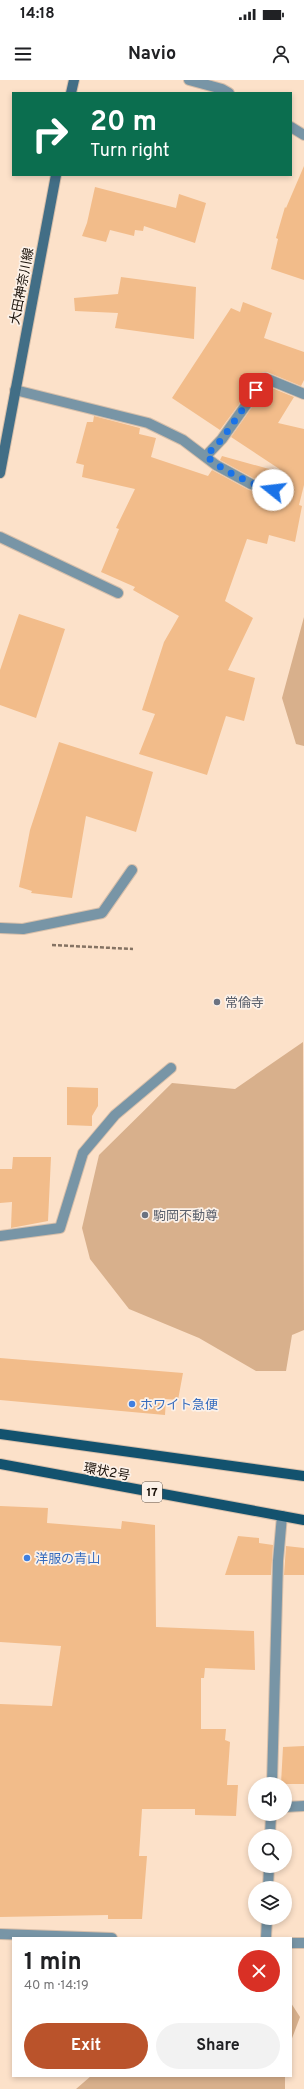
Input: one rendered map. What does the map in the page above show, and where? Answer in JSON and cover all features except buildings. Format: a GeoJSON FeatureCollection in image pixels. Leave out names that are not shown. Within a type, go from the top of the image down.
{"type":"FeatureCollection","features":[{"type":"Feature","properties":{"kind":"main road"},"geometry":{"type":"LineString","coordinates":[[71,92],[74,80]]}},
{"type":"Feature","properties":{"kind":"main road","name":"大田神奈川線"},"geometry":{"type":"LineString","coordinates":[[0,473],[56,176]]}},
{"type":"Feature","properties":{"kind":"main road","name":"環状2号"},"geometry":{"type":"LineString","coordinates":[[0,1434],[304,1476]]}},
{"type":"Feature","properties":{"kind":"main road","name":"環状2号"},"geometry":{"type":"LineString","coordinates":[[0,1464],[304,1520]]}},
{"type":"Feature","properties":{"kind":"street"},"geometry":{"type":"LineString","coordinates":[[189,80],[222,89],[227,92]]}},
{"type":"Feature","properties":{"kind":"street"},"geometry":{"type":"LineString","coordinates":[[292,128],[304,135]]}},
{"type":"Feature","properties":{"kind":"street"},"geometry":{"type":"LineString","coordinates":[[206,456],[222,439],[265,378],[304,394]]}},
{"type":"Feature","properties":{"kind":"street"},"geometry":{"type":"LineString","coordinates":[[15,390],[148,423],[183,440],[216,465],[251,484],[285,493]]}},
{"type":"Feature","properties":{"kind":"street"},"geometry":{"type":"LineString","coordinates":[[0,537],[118,593]]}},
{"type":"Feature","properties":{"kind":"street"},"geometry":{"type":"LineString","coordinates":[[0,928],[23,929],[102,913],[132,870]]}},
{"type":"Feature","properties":{"kind":"street"},"geometry":{"type":"LineString","coordinates":[[0,1236],[60,1228],[83,1153],[115,1114],[171,1068]]}},
{"type":"Feature","properties":{"kind":"street"},"geometry":{"type":"LineString","coordinates":[[272,1777],[278,1561],[282,1516]]}},
{"type":"Feature","properties":{"kind":"street"},"geometry":{"type":"LineString","coordinates":[[292,1807],[304,1806]]}},
{"type":"Feature","properties":{"kind":"street"},"geometry":{"type":"LineString","coordinates":[[266,1937],[267,1925]]}},
{"type":"Feature","properties":{"kind":"street"},"geometry":{"type":"LineString","coordinates":[[0,1934],[84,1937]]}},
{"type":"Feature","properties":{"kind":"street"},"geometry":{"type":"LineString","coordinates":[[292,1943],[304,1943]]}},
{"type":"Feature","properties":{"kind":"path"},"geometry":{"type":"LineString","coordinates":[[47,945],[133,949]]}},
{"type":"Feature","properties":{"kind":"shaded area"},"geometry":{"type":"Polygon","coordinates":[[[304,617],[304,746],[296,744],[282,698],[304,617]]]}},
{"type":"Feature","properties":{"kind":"shaded area"},"geometry":{"type":"Polygon","coordinates":[[[303,1042],[304,1330],[292,1335],[286,1371],[256,1371],[199,1338],[129,1309],[90,1259],[82,1228],[99,1155],[172,1083],[235,1089],[303,1042]]]}},
{"type":"Feature","properties":{"kind":"shaded area"},"geometry":{"type":"Polygon","coordinates":[[[292,2005],[300,2017],[292,2038],[292,2005]]]}},
{"type":"Feature","properties":{"kind":"shaded area"},"geometry":{"type":"Polygon","coordinates":[[[90,2077],[285,2077],[285,2089],[76,2089],[90,2077]]]}},
{"type":"Feature","properties":{"kind":"place","name":"常倫寺"},"geometry":{"type":"Point","coordinates":[217,1002]}},
{"type":"Feature","properties":{"kind":"place","name":"駒岡不動尊"},"geometry":{"type":"Point","coordinates":[145,1215]}},
{"type":"Feature","properties":{"kind":"place","name":"ホワイト急便"},"geometry":{"type":"Point","coordinates":[132,1404]}},
{"type":"Feature","properties":{"kind":"place","name":"洋服の青山"},"geometry":{"type":"Point","coordinates":[27,1558]}},
{"type":"Feature","properties":{"kind":"route"},"geometry":{"type":"LineString","coordinates":[[256,390],[222,439],[206,456],[216,465],[251,484],[273,490]]}}]}
